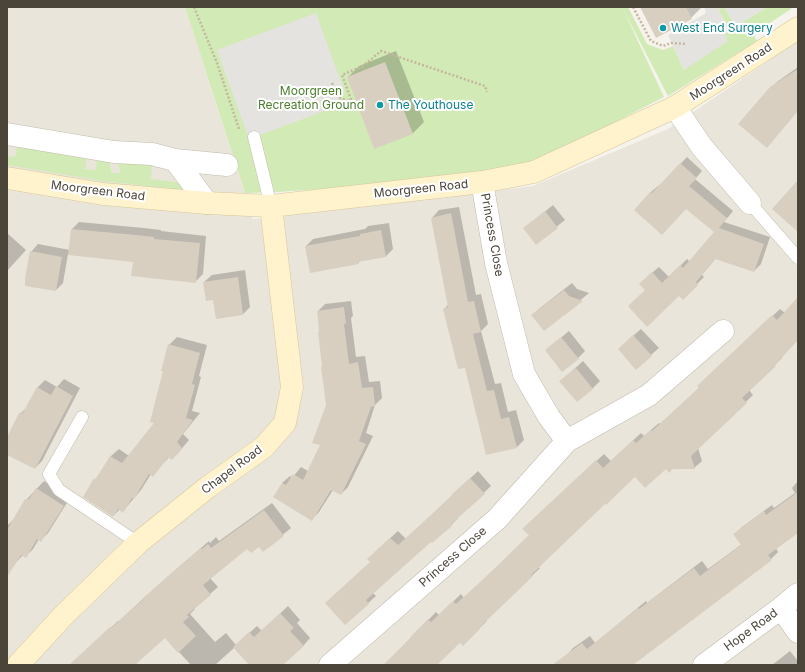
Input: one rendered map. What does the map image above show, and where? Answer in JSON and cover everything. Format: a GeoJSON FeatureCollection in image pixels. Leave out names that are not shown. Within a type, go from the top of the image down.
{"type":"FeatureCollection","features":[{"type":"Feature","properties":{"kind":"street","name":"Moorgreen Road"},"geometry":{"type":"LineString","coordinates":[[7,178],[103,194],[207,203],[271,206],[482,182],[534,172],[675,107],[798,28]]}},
{"type":"Feature","properties":{"kind":"street"},"geometry":{"type":"LineString","coordinates":[[675,107],[702,147],[750,203]]}},
{"type":"Feature","properties":{"kind":"street"},"geometry":{"type":"LineString","coordinates":[[7,134],[114,152],[152,154],[175,160],[226,165]]}},
{"type":"Feature","properties":{"kind":"street"},"geometry":{"type":"LineString","coordinates":[[175,160],[207,203]]}},
{"type":"Feature","properties":{"kind":"street","name":"Princess Close"},"geometry":{"type":"LineString","coordinates":[[482,182],[496,263],[524,374],[549,417],[567,440]]}},
{"type":"Feature","properties":{"kind":"street","name":"Chapel Road"},"geometry":{"type":"LineString","coordinates":[[18,665],[63,616],[138,543],[208,487],[264,447],[286,423],[292,387],[271,206]]}},
{"type":"Feature","properties":{"kind":"street","name":"Princess Close"},"geometry":{"type":"LineString","coordinates":[[330,665],[497,518],[567,440],[649,395],[723,331]]}},
{"type":"Feature","properties":{"kind":"street","name":"Hope Road"},"geometry":{"type":"LineString","coordinates":[[704,665],[798,594]]}},
{"type":"Feature","properties":{"kind":"street"},"geometry":{"type":"LineString","coordinates":[[781,608],[798,632]]}},
{"type":"Feature","properties":{"kind":"lane"},"geometry":{"type":"LineString","coordinates":[[255,142],[271,206]]}},
{"type":"Feature","properties":{"kind":"lane"},"geometry":{"type":"LineString","coordinates":[[750,203],[798,258]]}},
{"type":"Feature","properties":{"kind":"lane"},"geometry":{"type":"LineString","coordinates":[[82,417],[49,474],[59,490],[138,543]]}},
{"type":"Feature","properties":{"kind":"path"},"geometry":{"type":"LineString","coordinates":[[194,7],[244,144],[255,142]]}},
{"type":"Feature","properties":{"kind":"path"},"geometry":{"type":"LineString","coordinates":[[633,7],[650,41],[663,46],[671,43],[687,44]]}},
{"type":"Feature","properties":{"kind":"path"},"geometry":{"type":"LineString","coordinates":[[332,83],[340,98],[352,102],[342,75],[363,66],[381,51],[485,86],[487,92]]}},
{"type":"Feature","properties":{"kind":"shaded area"},"geometry":{"type":"Polygon","coordinates":[[[7,7],[185,7],[253,219],[533,186],[668,129],[798,41],[798,665],[7,665],[7,7]]]}},
{"type":"Feature","properties":{"kind":"shaded area"},"geometry":{"type":"Polygon","coordinates":[[[704,7],[722,7],[718,9],[730,30],[725,34],[728,41],[684,70],[668,35],[706,13],[704,7]]]}},
{"type":"Feature","properties":{"kind":"shaded area"},"geometry":{"type":"Polygon","coordinates":[[[724,7],[767,7],[736,26],[724,7]]]}},
{"type":"Feature","properties":{"kind":"shaded area"},"geometry":{"type":"Polygon","coordinates":[[[316,13],[344,90],[335,107],[249,139],[217,50],[316,13]]]}},
{"type":"Feature","properties":{"kind":"green space","name":"Moorgreen Recreation Ground"},"geometry":{"type":"Polygon","coordinates":[[[185,7],[628,7],[647,44],[663,50],[673,46],[684,70],[730,30],[718,9],[724,7],[736,26],[767,7],[791,7],[791,9],[753,34],[757,41],[668,96],[623,9],[664,97],[531,165],[381,185],[245,193],[185,7]]]}},
{"type":"Feature","properties":{"kind":"green space"},"geometry":{"type":"Polygon","coordinates":[[[18,144],[87,156],[85,169],[96,170],[97,156],[108,158],[112,173],[121,173],[117,162],[152,161],[151,179],[183,183],[183,190],[102,181],[7,165],[7,156],[15,157],[18,144]]]}},
{"type":"Feature","properties":{"kind":"building","name":"West End Surgery"},"geometry":{"type":"Polygon","coordinates":[[[640,7],[686,7],[692,19],[656,38],[640,7]]]}},
{"type":"Feature","properties":{"kind":"building","name":"The Youthouse"},"geometry":{"type":"Polygon","coordinates":[[[385,62],[413,134],[374,149],[347,77],[385,62]]]}},
{"type":"Feature","properties":{"kind":"building"},"geometry":{"type":"Polygon","coordinates":[[[798,69],[798,111],[767,148],[738,124],[770,87],[798,69]]]}},
{"type":"Feature","properties":{"kind":"building"},"geometry":{"type":"Polygon","coordinates":[[[680,163],[697,178],[689,186],[727,218],[719,228],[764,244],[754,272],[715,259],[696,282],[698,285],[683,300],[679,296],[647,327],[628,306],[645,290],[639,284],[652,272],[662,283],[680,265],[683,268],[714,232],[686,209],[662,235],[634,210],[680,163]]]}},
{"type":"Feature","properties":{"kind":"building"},"geometry":{"type":"Polygon","coordinates":[[[798,180],[798,232],[772,209],[798,180]]]}},
{"type":"Feature","properties":{"kind":"building"},"geometry":{"type":"Polygon","coordinates":[[[545,211],[558,228],[536,245],[523,228],[545,211]]]}},
{"type":"Feature","properties":{"kind":"building"},"geometry":{"type":"Polygon","coordinates":[[[451,213],[468,302],[474,301],[481,332],[473,334],[487,391],[494,390],[501,419],[509,417],[517,448],[486,455],[465,368],[458,369],[443,309],[448,307],[431,218],[451,213]]]}},
{"type":"Feature","properties":{"kind":"building"},"geometry":{"type":"Polygon","coordinates":[[[71,229],[200,243],[196,283],[131,276],[133,262],[68,255],[71,229]]]}},
{"type":"Feature","properties":{"kind":"building"},"geometry":{"type":"Polygon","coordinates":[[[381,230],[386,257],[358,262],[359,264],[310,273],[305,246],[360,236],[360,234],[381,230]]]}},
{"type":"Feature","properties":{"kind":"building"},"geometry":{"type":"Polygon","coordinates":[[[30,251],[62,257],[56,291],[25,286],[30,251]]]}},
{"type":"Feature","properties":{"kind":"building"},"geometry":{"type":"Polygon","coordinates":[[[238,277],[243,315],[216,319],[213,300],[206,301],[203,282],[238,277]]]}},
{"type":"Feature","properties":{"kind":"building"},"geometry":{"type":"Polygon","coordinates":[[[564,290],[569,296],[583,301],[544,331],[531,315],[564,290]]]}},
{"type":"Feature","properties":{"kind":"building"},"geometry":{"type":"Polygon","coordinates":[[[798,297],[798,340],[775,365],[776,366],[742,398],[747,403],[691,456],[695,469],[673,469],[669,473],[666,469],[645,488],[635,477],[531,575],[533,576],[479,628],[480,629],[463,646],[460,643],[437,665],[383,665],[428,619],[431,622],[453,601],[456,604],[489,574],[529,535],[522,529],[596,460],[603,468],[633,440],[636,443],[651,430],[652,431],[699,388],[697,386],[772,315],[777,320],[798,297]]]}},
{"type":"Feature","properties":{"kind":"building"},"geometry":{"type":"Polygon","coordinates":[[[344,307],[346,324],[344,324],[349,364],[358,362],[362,388],[373,387],[375,406],[371,407],[359,441],[366,444],[341,495],[331,490],[312,521],[273,497],[282,483],[286,485],[293,474],[303,480],[320,445],[312,443],[326,405],[321,367],[317,311],[344,307]]]}},
{"type":"Feature","properties":{"kind":"building"},"geometry":{"type":"Polygon","coordinates":[[[633,335],[652,356],[636,370],[618,349],[633,335]]]}},
{"type":"Feature","properties":{"kind":"building"},"geometry":{"type":"Polygon","coordinates":[[[561,337],[579,359],[562,372],[545,350],[561,337]]]}},
{"type":"Feature","properties":{"kind":"building"},"geometry":{"type":"Polygon","coordinates":[[[168,344],[200,353],[192,384],[195,385],[186,418],[193,420],[177,442],[182,448],[172,460],[168,457],[153,477],[149,474],[134,499],[132,498],[123,513],[118,509],[113,517],[83,497],[94,478],[96,479],[110,456],[122,463],[154,423],[150,422],[168,344]]]}},
{"type":"Feature","properties":{"kind":"building"},"geometry":{"type":"Polygon","coordinates":[[[576,368],[593,389],[577,402],[559,381],[576,368]]]}},
{"type":"Feature","properties":{"kind":"building"},"geometry":{"type":"Polygon","coordinates":[[[56,386],[73,396],[35,469],[7,455],[7,437],[19,413],[22,414],[37,387],[51,395],[56,386]]]}},
{"type":"Feature","properties":{"kind":"building"},"geometry":{"type":"Polygon","coordinates":[[[470,478],[485,494],[451,524],[452,526],[432,543],[431,542],[366,600],[369,604],[345,625],[325,603],[370,562],[367,559],[390,538],[398,545],[470,478]]]}},
{"type":"Feature","properties":{"kind":"building"},"geometry":{"type":"Polygon","coordinates":[[[36,488],[64,506],[41,542],[37,539],[26,558],[21,555],[7,577],[7,530],[25,499],[29,499],[36,488]]]}},
{"type":"Feature","properties":{"kind":"building"},"geometry":{"type":"Polygon","coordinates":[[[798,492],[798,533],[768,555],[772,560],[633,665],[552,665],[582,643],[587,649],[638,608],[639,609],[694,568],[700,576],[741,545],[733,534],[764,511],[766,515],[798,492]]]}},
{"type":"Feature","properties":{"kind":"building"},"geometry":{"type":"Polygon","coordinates":[[[264,510],[284,536],[263,552],[259,547],[251,553],[247,549],[203,585],[211,595],[187,615],[189,617],[183,622],[196,636],[178,653],[165,638],[135,665],[69,665],[110,627],[111,628],[201,548],[202,549],[208,544],[211,548],[264,510]]]}},
{"type":"Feature","properties":{"kind":"building"},"geometry":{"type":"Polygon","coordinates":[[[280,613],[294,628],[290,631],[304,646],[283,665],[249,665],[233,647],[249,632],[254,637],[280,613]]]}},
{"type":"Feature","properties":{"kind":"place","name":"West End Surgery"},"geometry":{"type":"Point","coordinates":[663,28]}},
{"type":"Feature","properties":{"kind":"place","name":"The Youthouse"},"geometry":{"type":"Point","coordinates":[380,105]}}]}
